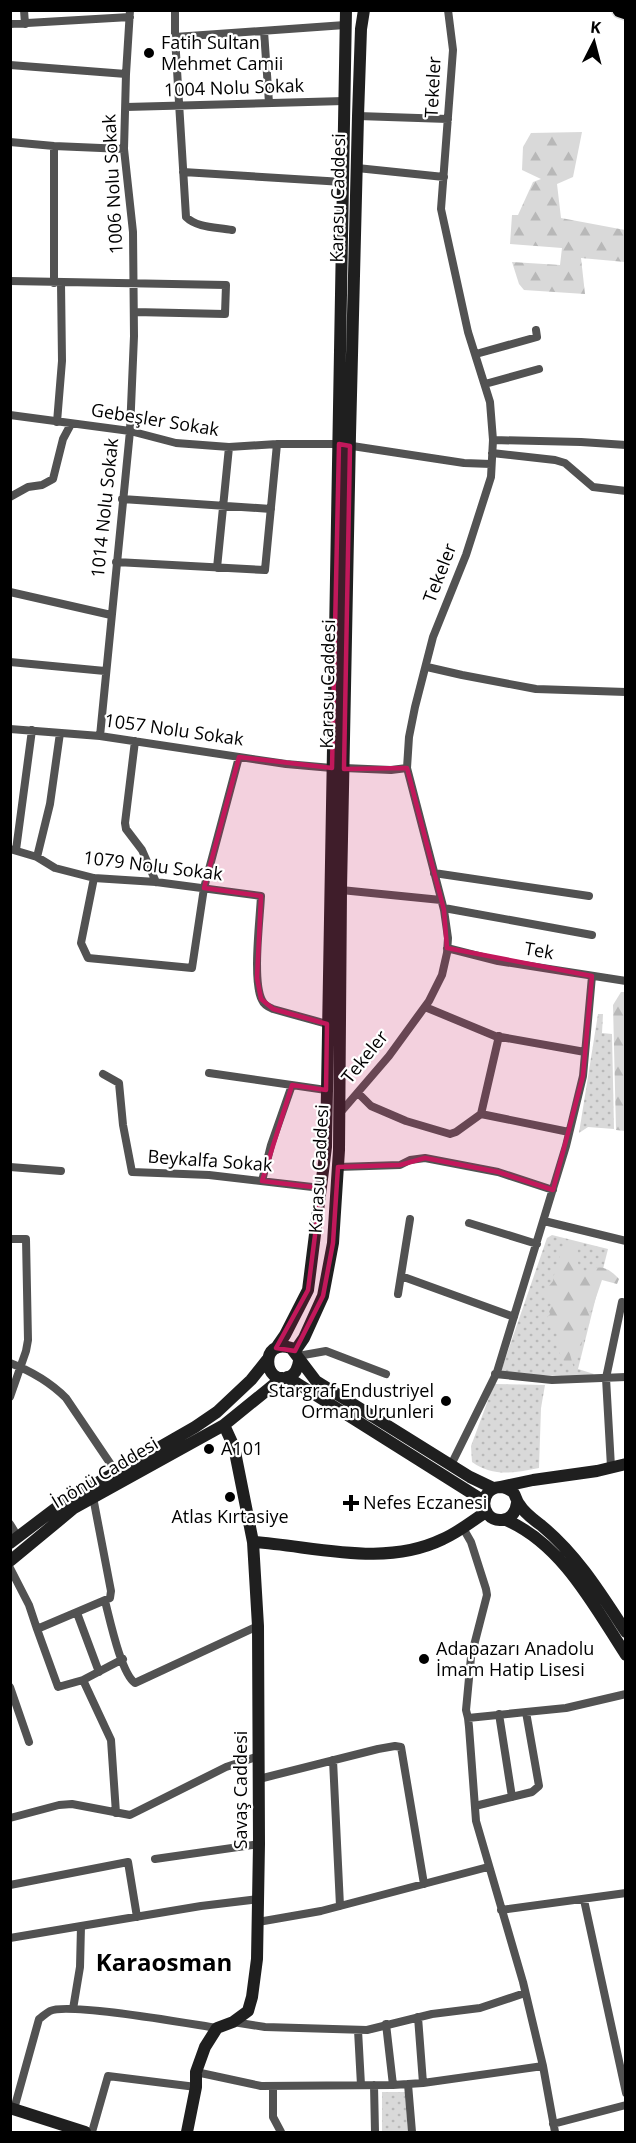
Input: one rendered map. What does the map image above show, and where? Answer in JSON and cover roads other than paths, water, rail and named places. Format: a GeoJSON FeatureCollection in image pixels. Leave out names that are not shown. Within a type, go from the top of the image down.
{"type":"FeatureCollection","features":[{"type":"Feature","properties":{"kind":"highway"},"geometry":{"type":"LineString","coordinates":[[621,10],[626,12]]}},
{"type":"Feature","properties":{"kind":"main road","name":"Karasu Caddesi"},"geometry":{"type":"LineString","coordinates":[[276,1348],[308,1290],[326,1147],[327,1024],[338,768],[344,445],[344,10]]}},
{"type":"Feature","properties":{"kind":"main road","name":"Karasu Caddesi"},"geometry":{"type":"LineString","coordinates":[[344,445],[361,29],[364,10]]}},
{"type":"Feature","properties":{"kind":"main road","name":"Karasu Caddesi"},"geometry":{"type":"LineString","coordinates":[[298,1356],[323,1296],[333,1243],[340,1113],[341,890],[338,768]]}},
{"type":"Feature","properties":{"kind":"main road"},"geometry":{"type":"LineString","coordinates":[[626,1632],[584,1569],[554,1536],[526,1513],[509,1489],[496,1488],[451,1465],[316,1381],[298,1356],[286,1346],[276,1348],[269,1355],[267,1360],[272,1374],[284,1378],[485,1507],[495,1519],[506,1520],[519,1526],[553,1552],[574,1578],[626,1655]]}},
{"type":"Feature","properties":{"kind":"main road"},"geometry":{"type":"LineString","coordinates":[[224,1425],[296,1371],[298,1356]]}},
{"type":"Feature","properties":{"kind":"main road","name":"İnönü Caddesi"},"geometry":{"type":"LineString","coordinates":[[14,1540],[64,1502],[217,1412],[251,1380],[267,1360]]}},
{"type":"Feature","properties":{"kind":"main road","name":"İnönü Caddesi"},"geometry":{"type":"LineString","coordinates":[[10,1561],[66,1514],[224,1425]]}},
{"type":"Feature","properties":{"kind":"main road","name":"Savaş Caddesi"},"geometry":{"type":"LineString","coordinates":[[217,2028],[233,2022],[248,2011],[252,1997],[259,1899],[258,1626],[253,1542],[234,1447],[224,1425]]}},
{"type":"Feature","properties":{"kind":"main road"},"geometry":{"type":"LineString","coordinates":[[253,1542],[345,1553],[383,1554],[415,1549],[442,1540],[464,1528],[485,1507],[489,1492],[496,1488],[626,1464]]}},
{"type":"Feature","properties":{"kind":"main road"},"geometry":{"type":"LineString","coordinates":[[506,1520],[514,1513],[517,1500],[525,1489],[546,1479]]}},
{"type":"Feature","properties":{"kind":"main road"},"geometry":{"type":"LineString","coordinates":[[187,2133],[196,2086],[196,2072],[205,2047],[217,2028]]}},
{"type":"Feature","properties":{"kind":"main road"},"geometry":{"type":"LineString","coordinates":[[12,2109],[85,2133]]}},
{"type":"Feature","properties":{"kind":"street"},"geometry":{"type":"LineString","coordinates":[[24,10],[25,24]]}},
{"type":"Feature","properties":{"kind":"street"},"geometry":{"type":"LineString","coordinates":[[62,10],[63,21]]}},
{"type":"Feature","properties":{"kind":"street"},"geometry":{"type":"LineString","coordinates":[[175,10],[185,212],[189,220],[199,225],[232,230]]}},
{"type":"Feature","properties":{"kind":"street","name":"Tekeler"},"geometry":{"type":"LineString","coordinates":[[340,1113],[389,1056],[425,1007],[442,975],[447,948],[442,904],[407,768],[415,707],[433,638],[466,555],[475,521],[491,477],[492,453],[490,402],[468,332],[441,209],[453,50],[448,10]]}},
{"type":"Feature","properties":{"kind":"street"},"geometry":{"type":"LineString","coordinates":[[10,24],[130,14]]}},
{"type":"Feature","properties":{"kind":"street","name":"1006 Nolu Sokak"},"geometry":{"type":"LineString","coordinates":[[130,14],[124,149],[133,232],[134,284]]}},
{"type":"Feature","properties":{"kind":"street"},"geometry":{"type":"LineString","coordinates":[[175,38],[345,24]]}},
{"type":"Feature","properties":{"kind":"street"},"geometry":{"type":"LineString","coordinates":[[264,31],[269,103]]}},
{"type":"Feature","properties":{"kind":"street"},"geometry":{"type":"LineString","coordinates":[[10,65],[126,74]]}},
{"type":"Feature","properties":{"kind":"street","name":"1004 Nolu Sokak"},"geometry":{"type":"LineString","coordinates":[[126,107],[344,101]]}},
{"type":"Feature","properties":{"kind":"street"},"geometry":{"type":"LineString","coordinates":[[358,116],[448,119]]}},
{"type":"Feature","properties":{"kind":"street"},"geometry":{"type":"LineString","coordinates":[[10,142],[124,149]]}},
{"type":"Feature","properties":{"kind":"street"},"geometry":{"type":"LineString","coordinates":[[54,146],[62,361],[57,422]]}},
{"type":"Feature","properties":{"kind":"street"},"geometry":{"type":"LineString","coordinates":[[357,168],[444,177]]}},
{"type":"Feature","properties":{"kind":"street"},"geometry":{"type":"LineString","coordinates":[[183,172],[343,182]]}},
{"type":"Feature","properties":{"kind":"street"},"geometry":{"type":"LineString","coordinates":[[10,281],[226,285],[225,314],[134,312]]}},
{"type":"Feature","properties":{"kind":"street","name":"1014 Nolu Sokak"},"geometry":{"type":"LineString","coordinates":[[100,736],[130,431],[134,284]]}},
{"type":"Feature","properties":{"kind":"street"},"geometry":{"type":"LineString","coordinates":[[476,354],[537,337],[536,330]]}},
{"type":"Feature","properties":{"kind":"street"},"geometry":{"type":"LineString","coordinates":[[485,384],[539,369]]}},
{"type":"Feature","properties":{"kind":"street"},"geometry":{"type":"LineString","coordinates":[[10,415],[71,424]]}},
{"type":"Feature","properties":{"kind":"street","name":"Gebeşler Sokak"},"geometry":{"type":"LineString","coordinates":[[10,496],[53,479],[63,439],[71,424],[130,431],[176,442],[229,447],[277,444],[344,445],[464,463],[491,464]]}},
{"type":"Feature","properties":{"kind":"street"},"geometry":{"type":"LineString","coordinates":[[492,440],[626,445]]}},
{"type":"Feature","properties":{"kind":"street"},"geometry":{"type":"LineString","coordinates":[[116,562],[265,570],[277,444]]}},
{"type":"Feature","properties":{"kind":"street"},"geometry":{"type":"LineString","coordinates":[[217,568],[229,447]]}},
{"type":"Feature","properties":{"kind":"street"},"geometry":{"type":"LineString","coordinates":[[492,453],[555,460],[565,463],[593,488],[626,491]]}},
{"type":"Feature","properties":{"kind":"street"},"geometry":{"type":"LineString","coordinates":[[122,499],[271,509]]}},
{"type":"Feature","properties":{"kind":"street"},"geometry":{"type":"LineString","coordinates":[[10,592],[111,615]]}},
{"type":"Feature","properties":{"kind":"street"},"geometry":{"type":"LineString","coordinates":[[10,662],[105,670]]}},
{"type":"Feature","properties":{"kind":"street"},"geometry":{"type":"LineString","coordinates":[[427,666],[536,689],[626,692]]}},
{"type":"Feature","properties":{"kind":"street","name":"1057 Nolu Sokak"},"geometry":{"type":"LineString","coordinates":[[10,729],[100,736],[239,757],[338,768],[391,770],[407,768]]}},
{"type":"Feature","properties":{"kind":"street"},"geometry":{"type":"LineString","coordinates":[[13,849],[32,730]]}},
{"type":"Feature","properties":{"kind":"street"},"geometry":{"type":"LineString","coordinates":[[37,857],[50,804],[60,733]]}},
{"type":"Feature","properties":{"kind":"street"},"geometry":{"type":"LineString","coordinates":[[135,741],[126,830],[142,850],[156,882]]}},
{"type":"Feature","properties":{"kind":"street"},"geometry":{"type":"LineString","coordinates":[[94,878],[81,943],[88,958],[192,968],[204,888],[239,757]]}},
{"type":"Feature","properties":{"kind":"street","name":"1079 Nolu Sokak"},"geometry":{"type":"LineString","coordinates":[[13,849],[37,857],[55,868],[94,878],[156,882],[261,896],[257,978],[261,999],[266,1006],[273,1009],[327,1024]]}},
{"type":"Feature","properties":{"kind":"street"},"geometry":{"type":"LineString","coordinates":[[434,873],[589,896]]}},
{"type":"Feature","properties":{"kind":"street"},"geometry":{"type":"LineString","coordinates":[[341,890],[442,904],[592,935]]}},
{"type":"Feature","properties":{"kind":"street","name":"Tek"},"geometry":{"type":"LineString","coordinates":[[447,948],[498,961],[626,981]]}},
{"type":"Feature","properties":{"kind":"street"},"geometry":{"type":"LineString","coordinates":[[451,1465],[495,1374],[553,1190],[583,1076],[592,976]]}},
{"type":"Feature","properties":{"kind":"street"},"geometry":{"type":"LineString","coordinates":[[425,1007],[499,1036],[585,1052]]}},
{"type":"Feature","properties":{"kind":"street"},"geometry":{"type":"LineString","coordinates":[[358,1094],[371,1106],[405,1121],[450,1134],[468,1125],[481,1113],[499,1036]]}},
{"type":"Feature","properties":{"kind":"street"},"geometry":{"type":"LineString","coordinates":[[209,1072],[326,1090]]}},
{"type":"Feature","properties":{"kind":"street","name":"Beykalfa Sokak"},"geometry":{"type":"LineString","coordinates":[[103,1074],[119,1083],[123,1125],[132,1172],[208,1175],[321,1188]]}},
{"type":"Feature","properties":{"kind":"street"},"geometry":{"type":"LineString","coordinates":[[262,1181],[271,1145],[292,1085]]}},
{"type":"Feature","properties":{"kind":"street"},"geometry":{"type":"LineString","coordinates":[[481,1113],[569,1132]]}},
{"type":"Feature","properties":{"kind":"street"},"geometry":{"type":"LineString","coordinates":[[338,1167],[400,1165],[410,1160],[425,1158],[498,1172],[553,1190]]}},
{"type":"Feature","properties":{"kind":"street"},"geometry":{"type":"LineString","coordinates":[[10,1167],[61,1171]]}},
{"type":"Feature","properties":{"kind":"street"},"geometry":{"type":"LineString","coordinates":[[398,1294],[410,1219]]}},
{"type":"Feature","properties":{"kind":"street"},"geometry":{"type":"LineString","coordinates":[[544,1221],[626,1241]]}},
{"type":"Feature","properties":{"kind":"street"},"geometry":{"type":"LineString","coordinates":[[469,1223],[537,1245]]}},
{"type":"Feature","properties":{"kind":"street"},"geometry":{"type":"LineString","coordinates":[[10,1239],[26,1239],[27,1340],[10,1397]]}},
{"type":"Feature","properties":{"kind":"street"},"geometry":{"type":"LineString","coordinates":[[401,1276],[514,1317]]}},
{"type":"Feature","properties":{"kind":"street"},"geometry":{"type":"LineString","coordinates":[[611,1467],[606,1378],[622,1302]]}},
{"type":"Feature","properties":{"kind":"street"},"geometry":{"type":"LineString","coordinates":[[298,1356],[326,1351],[386,1374]]}},
{"type":"Feature","properties":{"kind":"street"},"geometry":{"type":"LineString","coordinates":[[10,1363],[41,1378],[61,1393],[116,1472]]}},
{"type":"Feature","properties":{"kind":"street"},"geometry":{"type":"LineString","coordinates":[[495,1374],[552,1380],[626,1377]]}},
{"type":"Feature","properties":{"kind":"street"},"geometry":{"type":"LineString","coordinates":[[37,1629],[110,1598],[111,1591],[93,1497]]}},
{"type":"Feature","properties":{"kind":"street"},"geometry":{"type":"LineString","coordinates":[[10,1524],[14,1540]]}},
{"type":"Feature","properties":{"kind":"street"},"geometry":{"type":"LineString","coordinates":[[464,1528],[471,1542],[487,1595],[471,1657],[466,1710],[476,1821],[525,1993],[543,2066],[554,2128],[626,2106]]}},
{"type":"Feature","properties":{"kind":"street"},"geometry":{"type":"LineString","coordinates":[[10,1568],[29,1605],[58,1687],[83,1680],[123,1659]]}},
{"type":"Feature","properties":{"kind":"street"},"geometry":{"type":"LineString","coordinates":[[105,1601],[128,1674],[135,1683],[258,1626]]}},
{"type":"Feature","properties":{"kind":"street"},"geometry":{"type":"LineString","coordinates":[[77,1613],[99,1672]]}},
{"type":"Feature","properties":{"kind":"street"},"geometry":{"type":"LineString","coordinates":[[83,1680],[111,1740],[116,1813]]}},
{"type":"Feature","properties":{"kind":"street"},"geometry":{"type":"LineString","coordinates":[[10,1687],[29,1742]]}},
{"type":"Feature","properties":{"kind":"street"},"geometry":{"type":"LineString","coordinates":[[468,1718],[566,1708],[626,1694]]}},
{"type":"Feature","properties":{"kind":"street"},"geometry":{"type":"LineString","coordinates":[[475,1806],[532,1792],[540,1786],[526,1712]]}},
{"type":"Feature","properties":{"kind":"street"},"geometry":{"type":"LineString","coordinates":[[499,1714],[512,1797]]}},
{"type":"Feature","properties":{"kind":"street"},"geometry":{"type":"LineString","coordinates":[[259,1779],[395,1746],[401,1747],[424,1884]]}},
{"type":"Feature","properties":{"kind":"street"},"geometry":{"type":"LineString","coordinates":[[10,1818],[59,1805],[72,1804],[130,1815],[226,1767],[259,1756]]}},
{"type":"Feature","properties":{"kind":"street"},"geometry":{"type":"LineString","coordinates":[[333,1760],[340,1906]]}},
{"type":"Feature","properties":{"kind":"street"},"geometry":{"type":"LineString","coordinates":[[155,1859],[259,1844]]}},
{"type":"Feature","properties":{"kind":"street"},"geometry":{"type":"LineString","coordinates":[[10,1885],[128,1862],[137,1917]]}},
{"type":"Feature","properties":{"kind":"street"},"geometry":{"type":"LineString","coordinates":[[258,1922],[340,1906],[488,1867]]}},
{"type":"Feature","properties":{"kind":"street"},"geometry":{"type":"LineString","coordinates":[[501,1910],[626,1893]]}},
{"type":"Feature","properties":{"kind":"street"},"geometry":{"type":"LineString","coordinates":[[10,1938],[201,1905],[259,1899]]}},
{"type":"Feature","properties":{"kind":"street"},"geometry":{"type":"LineString","coordinates":[[584,1900],[626,2093]]}},
{"type":"Feature","properties":{"kind":"street"},"geometry":{"type":"LineString","coordinates":[[73,2010],[80,1967],[81,1926]]}},
{"type":"Feature","properties":{"kind":"street"},"geometry":{"type":"LineString","coordinates":[[233,2022],[265,2027],[367,2030],[417,2017],[480,2008],[525,1993]]}},
{"type":"Feature","properties":{"kind":"street"},"geometry":{"type":"LineString","coordinates":[[12,2109],[39,2019],[50,2011],[63,2008],[217,2028]]}},
{"type":"Feature","properties":{"kind":"street"},"geometry":{"type":"LineString","coordinates":[[417,2017],[423,2084]]}},
{"type":"Feature","properties":{"kind":"street"},"geometry":{"type":"LineString","coordinates":[[387,2024],[393,2085]]}},
{"type":"Feature","properties":{"kind":"street"},"geometry":{"type":"LineString","coordinates":[[358,2030],[361,2085]]}},
{"type":"Feature","properties":{"kind":"street"},"geometry":{"type":"LineString","coordinates":[[196,2072],[246,2085],[393,2085],[423,2084],[543,2066]]}},
{"type":"Feature","properties":{"kind":"street"},"geometry":{"type":"LineString","coordinates":[[92,2133],[108,2076],[196,2086]]}},
{"type":"Feature","properties":{"kind":"street"},"geometry":{"type":"LineString","coordinates":[[408,2084],[412,2133]]}},
{"type":"Feature","properties":{"kind":"street"},"geometry":{"type":"LineString","coordinates":[[374,2085],[375,2133]]}},
{"type":"Feature","properties":{"kind":"street"},"geometry":{"type":"LineString","coordinates":[[273,2086],[273,2117],[281,2133]]}},
{"type":"Feature","properties":{"kind":"place","name":"Fatih Sultan Mehmet Camii"},"geometry":{"type":"Point","coordinates":[149,53]}},
{"type":"Feature","properties":{"kind":"place","name":"Stargraf Endustriyel Orman Urunleri"},"geometry":{"type":"Point","coordinates":[446,1401]}},
{"type":"Feature","properties":{"kind":"place","name":"A101"},"geometry":{"type":"Point","coordinates":[209,1449]}},
{"type":"Feature","properties":{"kind":"place","name":"Atlas Kırtasiye"},"geometry":{"type":"Point","coordinates":[230,1497]}},
{"type":"Feature","properties":{"kind":"place","name":"Nefes Eczanesi"},"geometry":{"type":"Point","coordinates":[351,1503]}},
{"type":"Feature","properties":{"kind":"place","name":"Adapazarı Anadolu İmam Hatip Lisesi"},"geometry":{"type":"Point","coordinates":[424,1659]}},
{"type":"Feature","properties":{"kind":"district","name":"Karaosman"},"geometry":{"type":"Point","coordinates":[164,1963]}}]}
